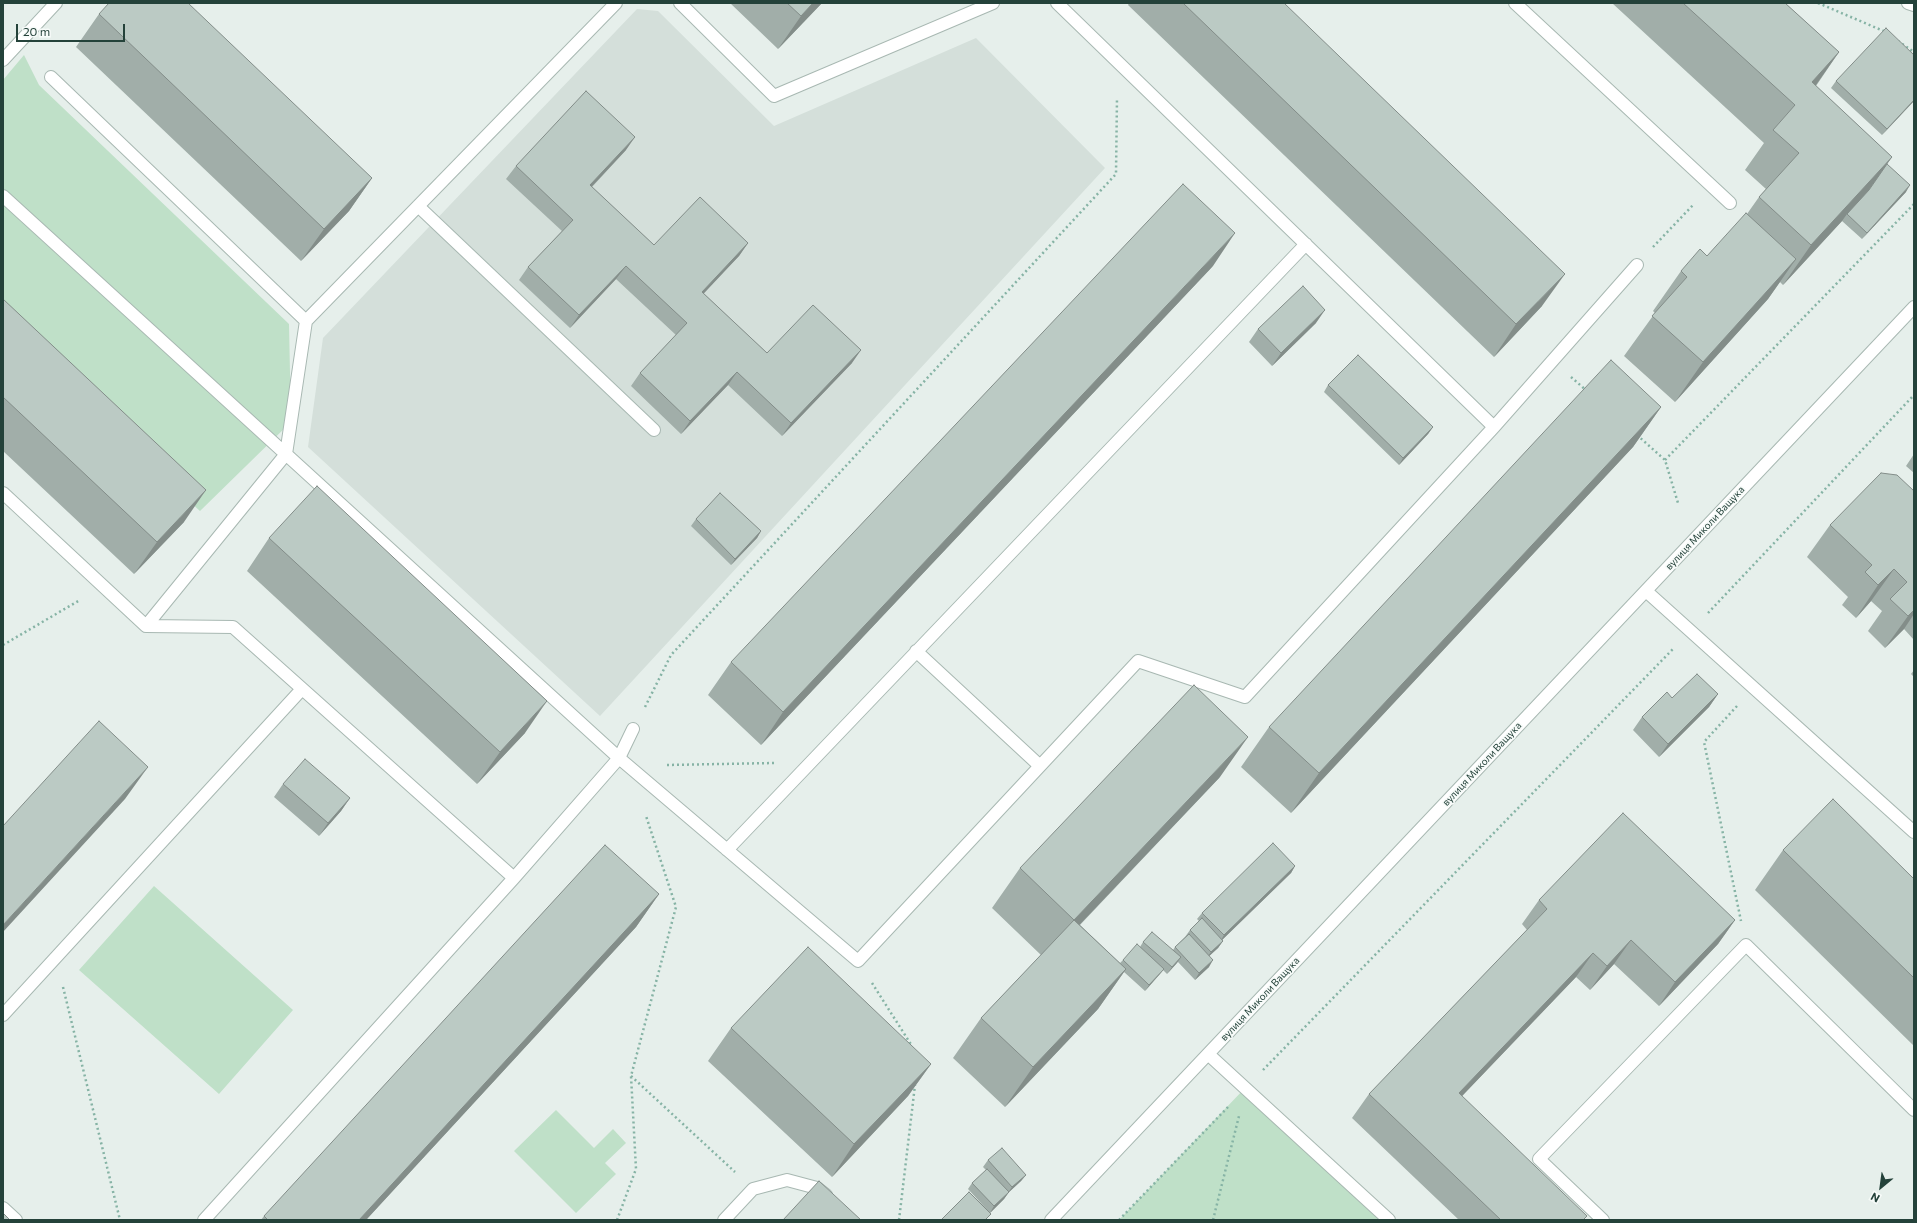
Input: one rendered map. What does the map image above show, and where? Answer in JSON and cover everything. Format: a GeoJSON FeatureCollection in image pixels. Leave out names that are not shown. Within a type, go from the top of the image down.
{"type":"FeatureCollection","features":[{"type":"Feature","properties":{"kind":"street"},"geometry":{"type":"LineString","coordinates":[[3,60],[56,3]]}},
{"type":"Feature","properties":{"kind":"street"},"geometry":{"type":"LineString","coordinates":[[146,626],[286,454],[306,321],[616,3]]}},
{"type":"Feature","properties":{"kind":"street"},"geometry":{"type":"LineString","coordinates":[[680,3],[774,96],[993,3]]}},
{"type":"Feature","properties":{"kind":"street"},"geometry":{"type":"LineString","coordinates":[[1058,3],[1494,427]]}},
{"type":"Feature","properties":{"kind":"street"},"geometry":{"type":"LineString","coordinates":[[1515,3],[1730,203]]}},
{"type":"Feature","properties":{"kind":"street"},"geometry":{"type":"LineString","coordinates":[[1908,3],[1914,5]]}},
{"type":"Feature","properties":{"kind":"street"},"geometry":{"type":"LineString","coordinates":[[51,76],[306,321]]}},
{"type":"Feature","properties":{"kind":"street"},"geometry":{"type":"LineString","coordinates":[[3,196],[619,758],[858,961],[1138,661],[1245,697],[1494,427],[1637,265]]}},
{"type":"Feature","properties":{"kind":"street"},"geometry":{"type":"LineString","coordinates":[[418,206],[654,430]]}},
{"type":"Feature","properties":{"kind":"street"},"geometry":{"type":"LineString","coordinates":[[726,850],[1306,244]]}},
{"type":"Feature","properties":{"kind":"street","name":"вулиця Миколи Ващука"},"geometry":{"type":"LineString","coordinates":[[1050,1220],[1914,309]]}},
{"type":"Feature","properties":{"kind":"street"},"geometry":{"type":"LineString","coordinates":[[3,493],[146,626],[232,627],[514,878]]}},
{"type":"Feature","properties":{"kind":"street"},"geometry":{"type":"LineString","coordinates":[[1646,591],[1914,832]]}},
{"type":"Feature","properties":{"kind":"street"},"geometry":{"type":"LineString","coordinates":[[916,651],[1040,766]]}},
{"type":"Feature","properties":{"kind":"street"},"geometry":{"type":"LineString","coordinates":[[3,1015],[302,690]]}},
{"type":"Feature","properties":{"kind":"street"},"geometry":{"type":"LineString","coordinates":[[204,1220],[514,878],[619,758],[633,730]]}},
{"type":"Feature","properties":{"kind":"street"},"geometry":{"type":"LineString","coordinates":[[1603,1220],[1539,1159],[1746,945],[1914,1110]]}},
{"type":"Feature","properties":{"kind":"street"},"geometry":{"type":"LineString","coordinates":[[1208,1054],[1389,1220]]}},
{"type":"Feature","properties":{"kind":"street"},"geometry":{"type":"LineString","coordinates":[[724,1220],[753,1189],[787,1180],[818,1188],[834,1202]]}},
{"type":"Feature","properties":{"kind":"street"},"geometry":{"type":"LineString","coordinates":[[3,1208],[16,1220]]}},
{"type":"Feature","properties":{"kind":"path"},"geometry":{"type":"LineString","coordinates":[[1818,3],[1882,30],[1888,34]]}},
{"type":"Feature","properties":{"kind":"path"},"geometry":{"type":"LineString","coordinates":[[1895,38],[1914,52]]}},
{"type":"Feature","properties":{"kind":"path"},"geometry":{"type":"LineString","coordinates":[[633,730],[671,656],[1116,174],[1118,62]]}},
{"type":"Feature","properties":{"kind":"path"},"geometry":{"type":"LineString","coordinates":[[1637,265],[1711,185]]}},
{"type":"Feature","properties":{"kind":"path"},"geometry":{"type":"LineString","coordinates":[[1665,460],[1914,204]]}},
{"type":"Feature","properties":{"kind":"path"},"geometry":{"type":"LineString","coordinates":[[1553,360],[1588,392]]}},
{"type":"Feature","properties":{"kind":"path"},"geometry":{"type":"LineString","coordinates":[[1119,1220],[1245,1088],[1691,630],[1914,395]]}},
{"type":"Feature","properties":{"kind":"path"},"geometry":{"type":"LineString","coordinates":[[1635,434],[1665,460],[1678,503]]}},
{"type":"Feature","properties":{"kind":"path"},"geometry":{"type":"LineString","coordinates":[[3,645],[103,587]]}},
{"type":"Feature","properties":{"kind":"path"},"geometry":{"type":"LineString","coordinates":[[1746,945],[1704,742],[1754,688]]}},
{"type":"Feature","properties":{"kind":"path"},"geometry":{"type":"LineString","coordinates":[[629,766],[811,762]]}},
{"type":"Feature","properties":{"kind":"path"},"geometry":{"type":"LineString","coordinates":[[617,1220],[636,1169],[631,1076],[676,907],[644,810]]}},
{"type":"Feature","properties":{"kind":"path"},"geometry":{"type":"LineString","coordinates":[[56,958],[120,1220]]}},
{"type":"Feature","properties":{"kind":"path"},"geometry":{"type":"LineString","coordinates":[[858,961],[914,1050]]}},
{"type":"Feature","properties":{"kind":"path"},"geometry":{"type":"LineString","coordinates":[[631,1076],[753,1189]]}},
{"type":"Feature","properties":{"kind":"path"},"geometry":{"type":"LineString","coordinates":[[899,1220],[915,1080]]}},
{"type":"Feature","properties":{"kind":"path"},"geometry":{"type":"LineString","coordinates":[[1213,1220],[1245,1088]]}},
{"type":"Feature","properties":{"kind":"shaded area"},"geometry":{"type":"Polygon","coordinates":[[[637,9],[658,11],[774,126],[976,38],[1105,168],[600,716],[308,447],[323,338],[637,9]]]}},
{"type":"Feature","properties":{"kind":"green space"},"geometry":{"type":"Polygon","coordinates":[[[24,55],[39,85],[289,324],[291,422],[200,511],[3,331],[3,80],[24,55]]]}},
{"type":"Feature","properties":{"kind":"green space"},"geometry":{"type":"Polygon","coordinates":[[[154,886],[293,1010],[219,1094],[79,970],[154,886]]]}},
{"type":"Feature","properties":{"kind":"green space"},"geometry":{"type":"Polygon","coordinates":[[[1245,1088],[1389,1220],[1119,1220],[1245,1088]]]}},
{"type":"Feature","properties":{"kind":"green space"},"geometry":{"type":"Polygon","coordinates":[[[556,1110],[594,1148],[613,1129],[626,1143],[605,1163],[616,1174],[576,1213],[514,1151],[556,1110]]]}},
{"type":"Feature","properties":{"kind":"building"},"geometry":{"type":"Polygon","coordinates":[[[109,3],[188,3],[372,178],[324,229],[99,14],[109,3]]]}},
{"type":"Feature","properties":{"kind":"building"},"geometry":{"type":"Polygon","coordinates":[[[787,3],[813,3],[801,16],[787,3]]]}},
{"type":"Feature","properties":{"kind":"building"},"geometry":{"type":"Polygon","coordinates":[[[1183,3],[1284,3],[1565,274],[1516,324],[1183,3]]]}},
{"type":"Feature","properties":{"kind":"building"},"geometry":{"type":"Polygon","coordinates":[[[1683,3],[1785,3],[1839,52],[1812,82],[1892,157],[1811,245],[1759,197],[1799,153],[1773,130],[1795,105],[1683,3]]]}},
{"type":"Feature","properties":{"kind":"building"},"geometry":{"type":"Polygon","coordinates":[[[1886,28],[1914,55],[1914,100],[1887,129],[1836,81],[1886,28]]]}},
{"type":"Feature","properties":{"kind":"building"},"geometry":{"type":"Polygon","coordinates":[[[586,91],[635,137],[590,185],[654,245],[700,197],[748,243],[702,292],[767,353],[813,305],[861,350],[791,423],[737,372],[690,421],[640,373],[687,323],[626,266],[579,315],[528,267],[573,220],[516,166],[586,91]]]}},
{"type":"Feature","properties":{"kind":"building"},"geometry":{"type":"Polygon","coordinates":[[[1887,164],[1910,185],[1867,233],[1847,214],[1869,190],[1887,164]]]}},
{"type":"Feature","properties":{"kind":"building"},"geometry":{"type":"Polygon","coordinates":[[[1183,184],[1235,233],[783,712],[731,662],[1183,184]]]}},
{"type":"Feature","properties":{"kind":"building"},"geometry":{"type":"Polygon","coordinates":[[[1746,213],[1796,259],[1703,362],[1652,316],[1687,277],[1681,271],[1700,249],[1707,256],[1746,213]]]}},
{"type":"Feature","properties":{"kind":"building"},"geometry":{"type":"Polygon","coordinates":[[[1303,286],[1325,310],[1281,353],[1258,329],[1303,286]]]}},
{"type":"Feature","properties":{"kind":"building"},"geometry":{"type":"Polygon","coordinates":[[[3,299],[206,490],[157,542],[3,397],[3,299]]]}},
{"type":"Feature","properties":{"kind":"building"},"geometry":{"type":"Polygon","coordinates":[[[1358,355],[1433,427],[1403,458],[1328,385],[1358,355]]]}},
{"type":"Feature","properties":{"kind":"building"},"geometry":{"type":"Polygon","coordinates":[[[1611,360],[1661,407],[1319,773],[1269,727],[1611,360]]]}},
{"type":"Feature","properties":{"kind":"building"},"geometry":{"type":"Polygon","coordinates":[[[1881,473],[1897,475],[1914,491],[1914,610],[1908,616],[1890,599],[1907,582],[1894,569],[1878,585],[1865,572],[1872,565],[1830,525],[1881,473]]]}},
{"type":"Feature","properties":{"kind":"building"},"geometry":{"type":"Polygon","coordinates":[[[317,486],[547,701],[500,752],[269,538],[317,486]]]}},
{"type":"Feature","properties":{"kind":"building"},"geometry":{"type":"Polygon","coordinates":[[[720,493],[761,531],[735,559],[696,519],[720,493]]]}},
{"type":"Feature","properties":{"kind":"building"},"geometry":{"type":"Polygon","coordinates":[[[1697,674],[1718,694],[1668,744],[1642,717],[1667,692],[1672,698],[1697,674]]]}},
{"type":"Feature","properties":{"kind":"building"},"geometry":{"type":"Polygon","coordinates":[[[1194,685],[1248,737],[1074,920],[1020,868],[1194,685]]]}},
{"type":"Feature","properties":{"kind":"building"},"geometry":{"type":"Polygon","coordinates":[[[99,721],[148,767],[3,925],[3,826],[99,721]]]}},
{"type":"Feature","properties":{"kind":"building"},"geometry":{"type":"Polygon","coordinates":[[[305,759],[350,798],[328,823],[283,784],[305,759]]]}},
{"type":"Feature","properties":{"kind":"building"},"geometry":{"type":"Polygon","coordinates":[[[1833,799],[1914,879],[1914,978],[1783,850],[1833,799]]]}},
{"type":"Feature","properties":{"kind":"building"},"geometry":{"type":"Polygon","coordinates":[[[1623,813],[1735,920],[1675,982],[1631,940],[1607,966],[1593,953],[1459,1093],[1587,1216],[1583,1220],[1501,1220],[1369,1094],[1547,909],[1539,900],[1623,813]]]}},
{"type":"Feature","properties":{"kind":"building"},"geometry":{"type":"Polygon","coordinates":[[[1273,843],[1295,866],[1224,935],[1202,913],[1273,843]]]}},
{"type":"Feature","properties":{"kind":"building"},"geometry":{"type":"Polygon","coordinates":[[[605,845],[659,894],[359,1220],[268,1220],[264,1216],[605,845]]]}},
{"type":"Feature","properties":{"kind":"building"},"geometry":{"type":"Polygon","coordinates":[[[1202,918],[1223,941],[1211,952],[1190,930],[1202,918]]]}},
{"type":"Feature","properties":{"kind":"building"},"geometry":{"type":"Polygon","coordinates":[[[1074,920],[1126,969],[1033,1067],[981,1018],[1074,920]]]}},
{"type":"Feature","properties":{"kind":"building"},"geometry":{"type":"Polygon","coordinates":[[[1152,932],[1181,957],[1172,967],[1143,942],[1152,932]]]}},
{"type":"Feature","properties":{"kind":"building"},"geometry":{"type":"Polygon","coordinates":[[[1189,934],[1213,960],[1199,973],[1175,947],[1189,934]]]}},
{"type":"Feature","properties":{"kind":"building"},"geometry":{"type":"Polygon","coordinates":[[[1137,944],[1164,969],[1149,985],[1123,960],[1137,944]]]}},
{"type":"Feature","properties":{"kind":"building"},"geometry":{"type":"Polygon","coordinates":[[[808,947],[931,1064],[854,1144],[731,1028],[808,947]]]}},
{"type":"Feature","properties":{"kind":"building"},"geometry":{"type":"Polygon","coordinates":[[[1002,1148],[1026,1175],[1012,1187],[988,1160],[1002,1148]]]}},
{"type":"Feature","properties":{"kind":"building"},"geometry":{"type":"Polygon","coordinates":[[[987,1169],[1009,1192],[994,1206],[972,1183],[987,1169]]]}},
{"type":"Feature","properties":{"kind":"building"},"geometry":{"type":"Polygon","coordinates":[[[819,1181],[861,1220],[783,1220],[819,1181]]]}},
{"type":"Feature","properties":{"kind":"building"},"geometry":{"type":"Polygon","coordinates":[[[969,1192],[991,1214],[985,1220],[941,1220],[969,1192]]]}},
{"type":"Feature","properties":{"kind":"building"},"geometry":{"type":"Polygon","coordinates":[[[3,1213],[10,1220],[3,1220],[3,1213]]]}}]}
